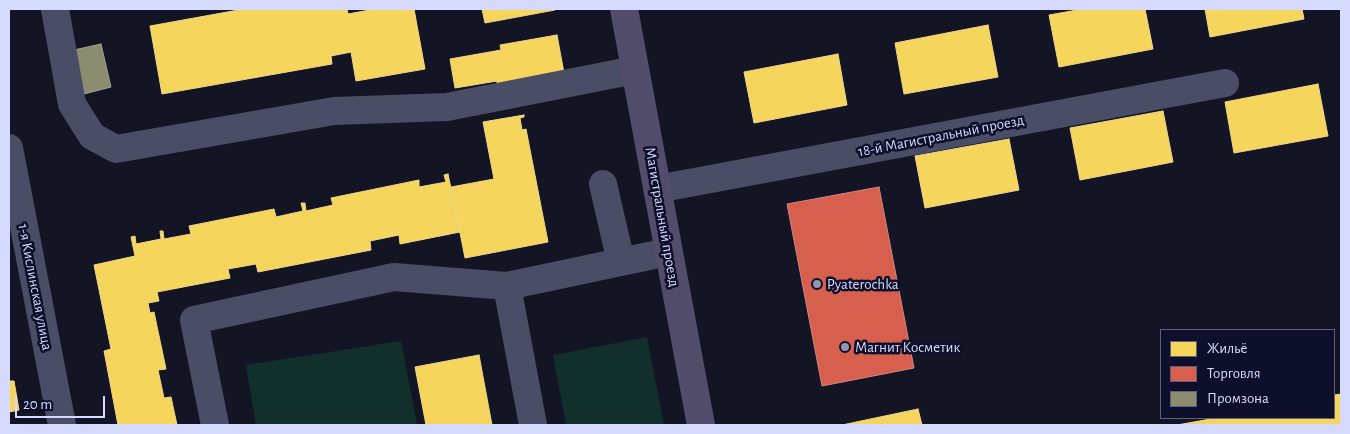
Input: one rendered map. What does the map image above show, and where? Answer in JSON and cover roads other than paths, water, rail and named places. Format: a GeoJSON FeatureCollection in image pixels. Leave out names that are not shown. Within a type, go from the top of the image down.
{"type":"FeatureCollection","features":[{"type":"Feature","properties":{"kind":"main road","name":"Магистральный проезд"},"geometry":{"type":"LineString","coordinates":[[624,9],[701,425]]}},
{"type":"Feature","properties":{"kind":"street"},"geometry":{"type":"LineString","coordinates":[[55,9],[72,104],[92,136],[116,149],[334,111],[447,107],[635,70]]}},
{"type":"Feature","properties":{"kind":"street","name":"18-й Магистральный проезд"},"geometry":{"type":"LineString","coordinates":[[658,189],[1225,83]]}},
{"type":"Feature","properties":{"kind":"street","name":"1-я Кислинская улица"},"geometry":{"type":"LineString","coordinates":[[9,148],[62,425]]}},
{"type":"Feature","properties":{"kind":"street"},"geometry":{"type":"LineString","coordinates":[[603,184],[620,262]]}},
{"type":"Feature","properties":{"kind":"street"},"geometry":{"type":"LineString","coordinates":[[215,425],[194,320],[394,277],[507,286],[668,252]]}},
{"type":"Feature","properties":{"kind":"street"},"geometry":{"type":"LineString","coordinates":[[507,286],[533,425]]}},
{"type":"Feature","properties":{"kind":"place","name":"Pyaterochka"},"geometry":{"type":"Point","coordinates":[817,284]}},
{"type":"Feature","properties":{"kind":"place","name":"Магнит Косметик"},"geometry":{"type":"Point","coordinates":[845,347]}}]}
